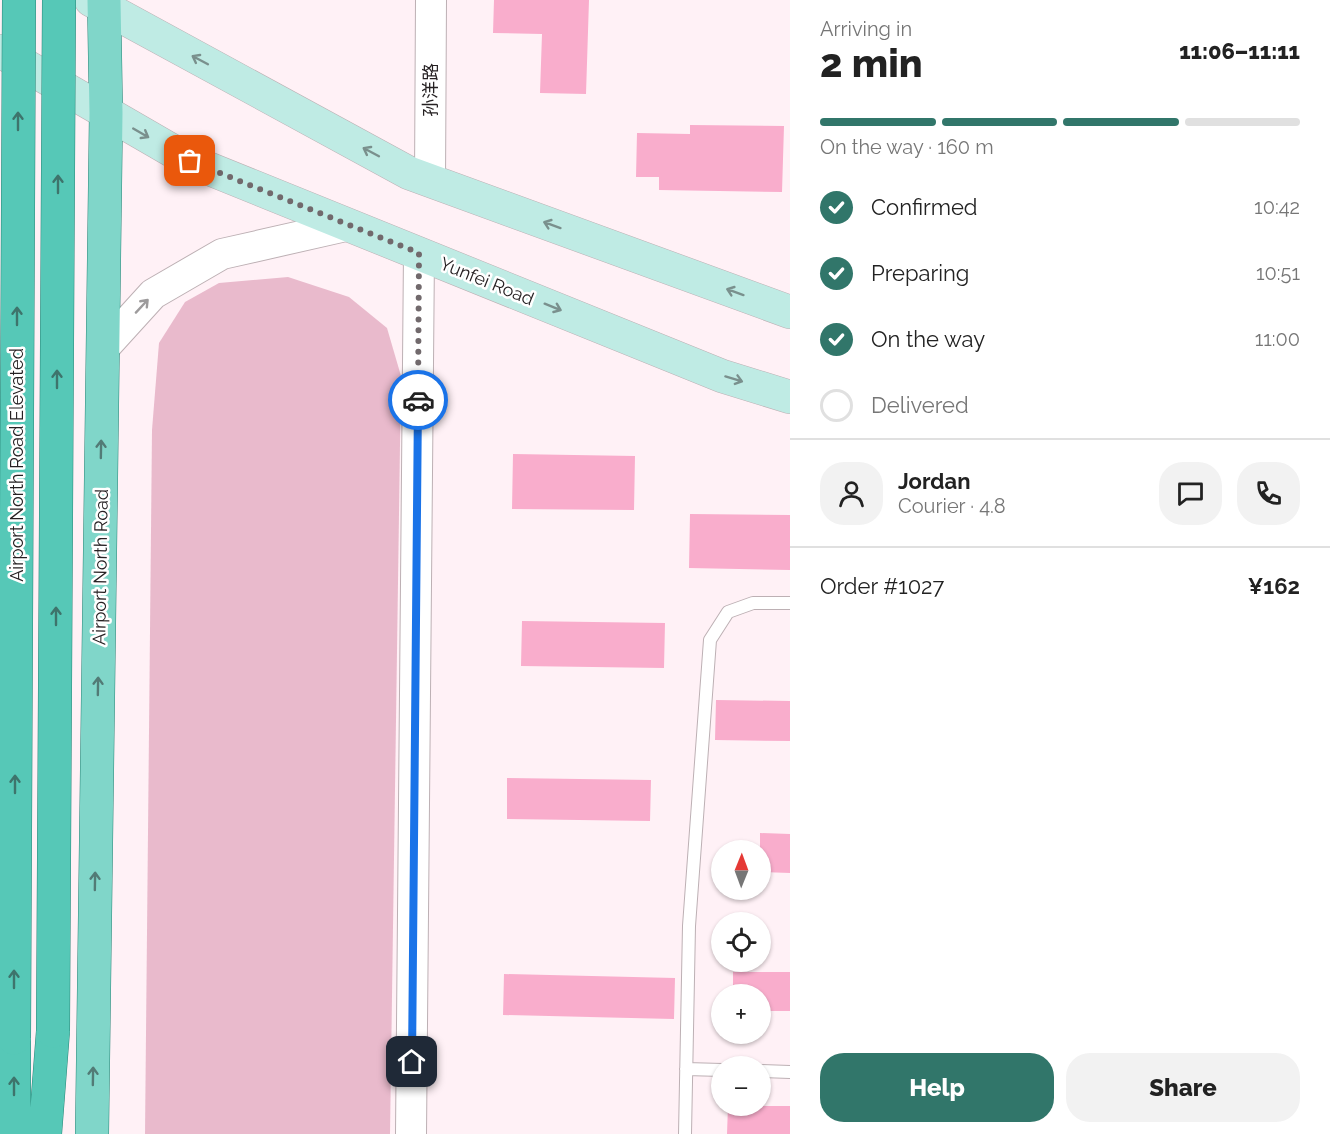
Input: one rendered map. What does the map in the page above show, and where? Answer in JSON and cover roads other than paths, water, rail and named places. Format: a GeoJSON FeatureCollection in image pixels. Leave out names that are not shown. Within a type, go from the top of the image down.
{"type":"FeatureCollection","features":[{"type":"Feature","properties":{"kind":"highway","name":"Airport North Road Elevated"},"geometry":{"type":"LineString","coordinates":[[14,1134],[19,0]]}},
{"type":"Feature","properties":{"kind":"highway"},"geometry":{"type":"LineString","coordinates":[[45,1134],[53,1031],[59,0]]}},
{"type":"Feature","properties":{"kind":"main road"},"geometry":{"type":"LineString","coordinates":[[100,2],[409,172],[790,312]]}},
{"type":"Feature","properties":{"kind":"main road","name":"Airport North Road"},"geometry":{"type":"LineString","coordinates":[[92,1134],[106,113],[100,2]]}},
{"type":"Feature","properties":{"kind":"main road","name":"Yunfei Road"},"geometry":{"type":"LineString","coordinates":[[0,51],[190,161],[722,376],[790,397]]}},
{"type":"Feature","properties":{"kind":"street","name":"孙洋路"},"geometry":{"type":"LineString","coordinates":[[430,181],[431,0]]}},
{"type":"Feature","properties":{"kind":"street"},"geometry":{"type":"LineString","coordinates":[[103,349],[153,294],[222,254],[350,225]]}},
{"type":"Feature","properties":{"kind":"street"},"geometry":{"type":"LineString","coordinates":[[411,1134],[419,253]]}},
{"type":"Feature","properties":{"kind":"lane"},"geometry":{"type":"LineString","coordinates":[[685,1134],[689,926],[710,640],[728,612],[753,603],[790,603]]}},
{"type":"Feature","properties":{"kind":"lane"},"geometry":{"type":"LineString","coordinates":[[686,1069],[711,1070]]}},
{"type":"Feature","properties":{"kind":"lane"},"geometry":{"type":"LineString","coordinates":[[771,1071],[790,1072]]}}]}
